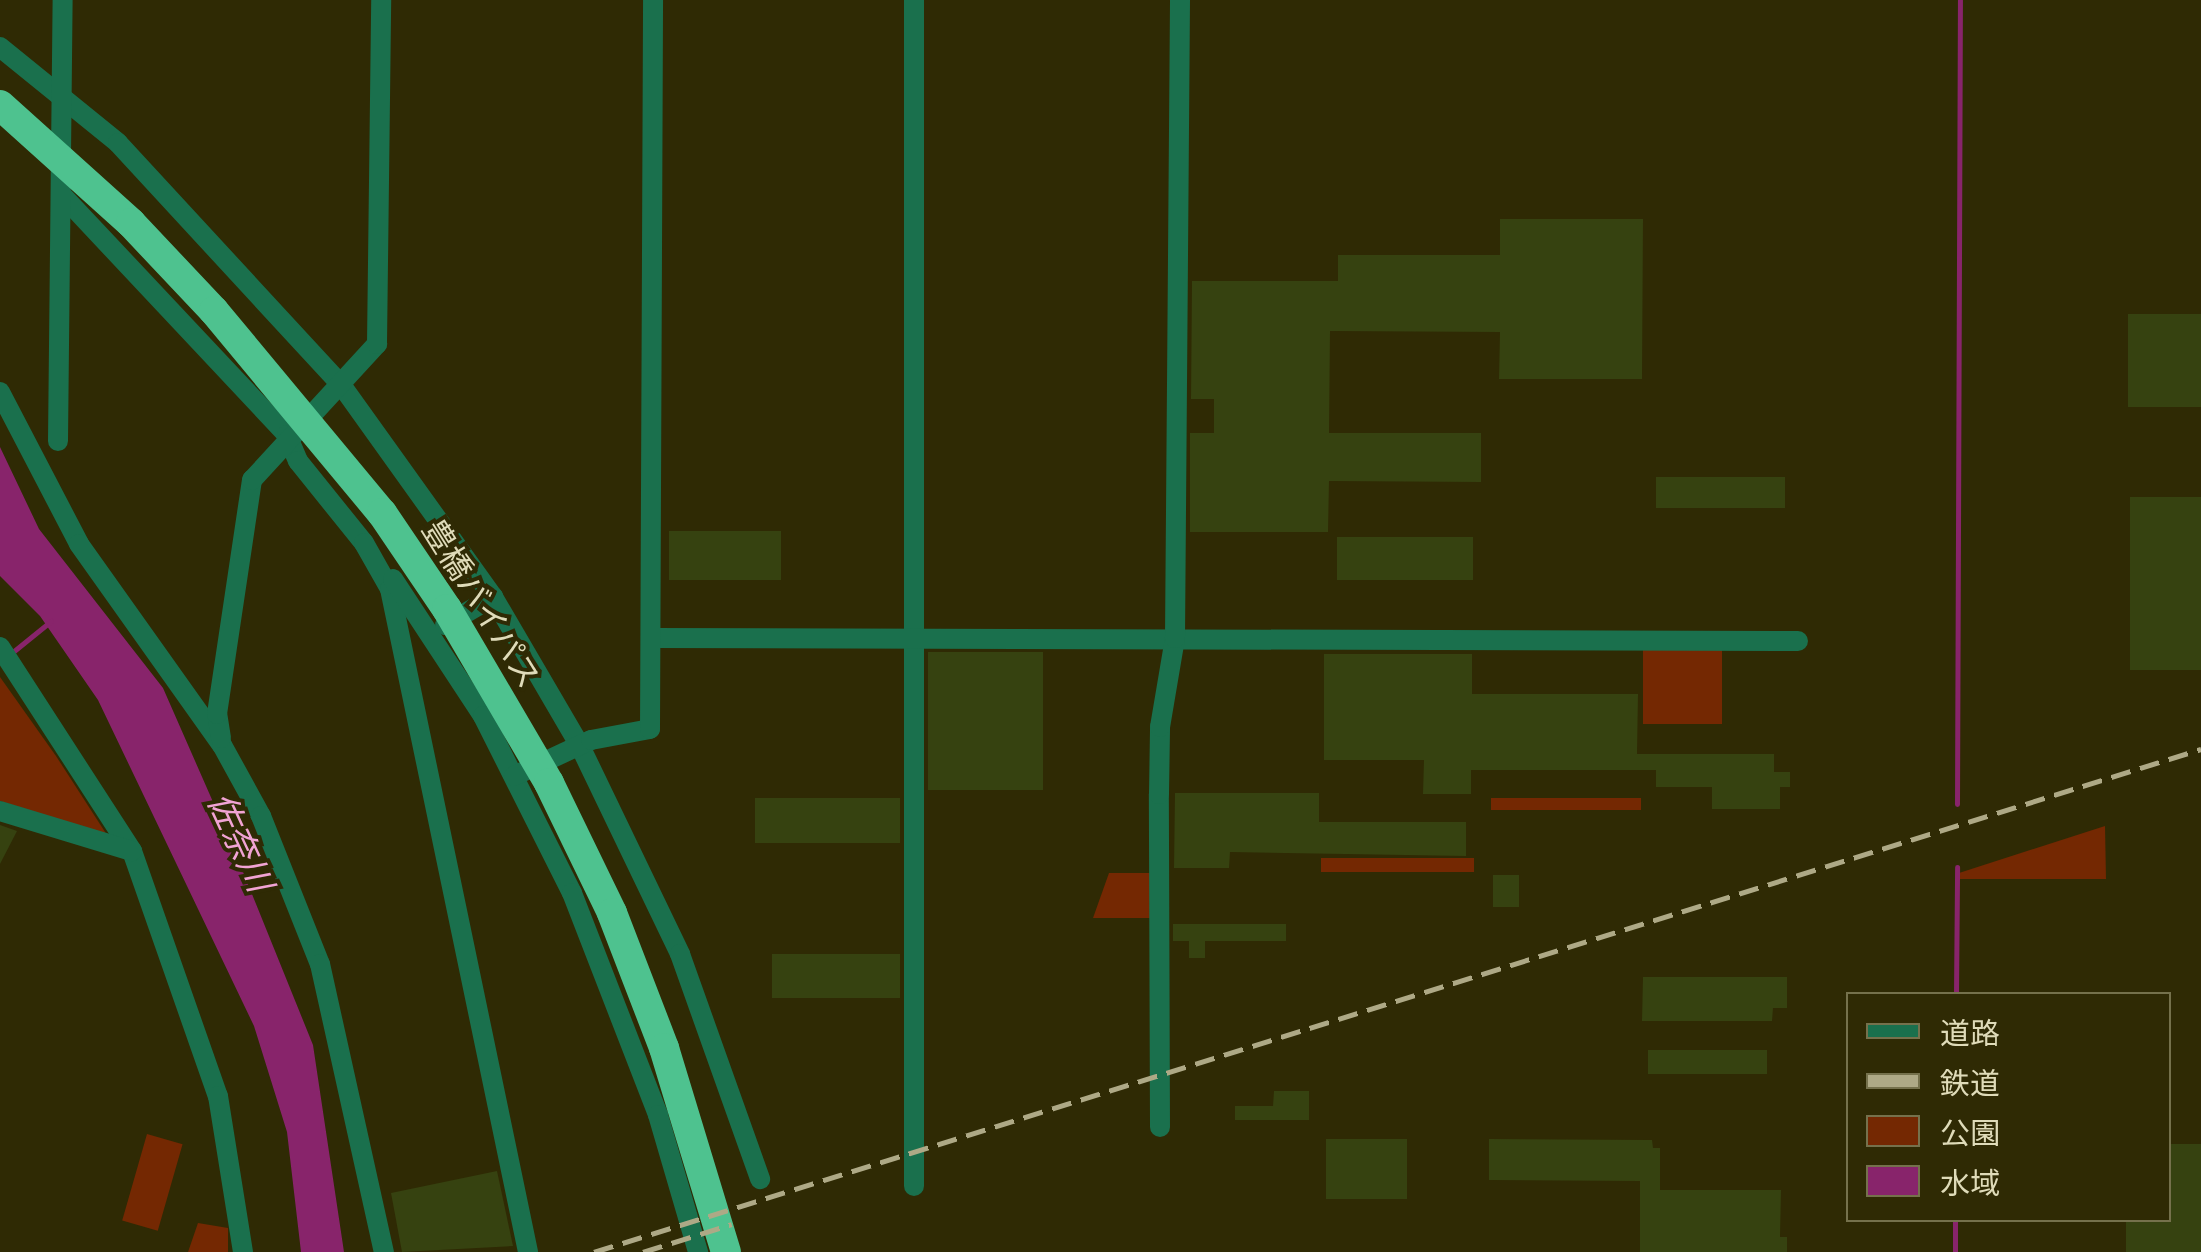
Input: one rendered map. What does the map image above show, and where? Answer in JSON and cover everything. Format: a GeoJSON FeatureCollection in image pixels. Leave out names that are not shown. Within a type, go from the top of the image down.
{"type":"FeatureCollection","features":[{"type":"Feature","properties":{"kind":"highway","name":"豊橋バイパス"},"geometry":{"type":"LineString","coordinates":[[0,105],[131,222],[214,310],[382,513],[447,609],[549,783],[612,913],[664,1048],[726,1252]]}},
{"type":"Feature","properties":{"kind":"highway","name":"豊橋バイパス"},"geometry":{"type":"LineString","coordinates":[[0,122],[122,230],[206,317],[373,520],[438,616],[538,788],[600,918],[664,1084],[714,1252]]}},
{"type":"Feature","properties":{"kind":"street"},"geometry":{"type":"LineString","coordinates":[[58,441],[63,0]]}},
{"type":"Feature","properties":{"kind":"street"},"geometry":{"type":"LineString","coordinates":[[222,746],[217,714],[242,515],[252,480],[288,436],[374,351],[380,331],[381,0]]}},
{"type":"Feature","properties":{"kind":"street"},"geometry":{"type":"LineString","coordinates":[[514,776],[580,746],[650,728],[653,0]]}},
{"type":"Feature","properties":{"kind":"street"},"geometry":{"type":"LineString","coordinates":[[914,0],[914,1186]]}},
{"type":"Feature","properties":{"kind":"street"},"geometry":{"type":"LineString","coordinates":[[1160,1127],[1160,727],[1176,638],[1180,0]]}},
{"type":"Feature","properties":{"kind":"street"},"geometry":{"type":"LineString","coordinates":[[0,47],[62,96],[164,189],[342,386],[494,597],[580,746],[680,954],[760,1179]]}},
{"type":"Feature","properties":{"kind":"street"},"geometry":{"type":"LineString","coordinates":[[61,194],[288,436],[298,461],[430,633],[514,776],[619,1006],[698,1252]]}},
{"type":"Feature","properties":{"kind":"street"},"geometry":{"type":"LineString","coordinates":[[0,392],[32,465],[79,544],[222,746],[261,816],[320,964],[384,1252]]}},
{"type":"Feature","properties":{"kind":"street"},"geometry":{"type":"LineString","coordinates":[[364,543],[395,607],[528,1252]]}},
{"type":"Feature","properties":{"kind":"street"},"geometry":{"type":"LineString","coordinates":[[430,633],[494,597]]}},
{"type":"Feature","properties":{"kind":"street"},"geometry":{"type":"LineString","coordinates":[[651,638],[1798,641]]}},
{"type":"Feature","properties":{"kind":"street"},"geometry":{"type":"LineString","coordinates":[[0,647],[132,851],[218,1096],[243,1252]]}},
{"type":"Feature","properties":{"kind":"street"},"geometry":{"type":"LineString","coordinates":[[0,812],[132,851]]}},
{"type":"Feature","properties":{"kind":"green space"},"geometry":{"type":"Polygon","coordinates":[[[1643,646],[1722,646],[1722,724],[1643,724],[1643,646]]]}},
{"type":"Feature","properties":{"kind":"green space"},"geometry":{"type":"Polygon","coordinates":[[[0,677],[56,756],[107,835],[0,801],[0,677]]]}},
{"type":"Feature","properties":{"kind":"green space"},"geometry":{"type":"Polygon","coordinates":[[[1491,798],[1641,798],[1641,810],[1491,810],[1491,798]]]}},
{"type":"Feature","properties":{"kind":"green space"},"geometry":{"type":"Polygon","coordinates":[[[2105,826],[2106,879],[1959,879],[1959,873],[2105,826]]]}},
{"type":"Feature","properties":{"kind":"green space"},"geometry":{"type":"Polygon","coordinates":[[[1321,858],[1474,858],[1474,872],[1321,872],[1321,858]]]}},
{"type":"Feature","properties":{"kind":"green space"},"geometry":{"type":"Polygon","coordinates":[[[1109,873],[1152,873],[1152,918],[1093,918],[1109,873]]]}},
{"type":"Feature","properties":{"kind":"green space"},"geometry":{"type":"Polygon","coordinates":[[[147,1134],[183,1144],[158,1231],[122,1221],[147,1134]]]}},
{"type":"Feature","properties":{"kind":"green space"},"geometry":{"type":"Polygon","coordinates":[[[198,1223],[228,1228],[228,1252],[188,1252],[198,1223]]]}},
{"type":"Feature","properties":{"kind":"water"},"geometry":{"type":"Polygon","coordinates":[[[0,447],[39,529],[163,688],[235,852],[313,1045],[344,1252],[301,1252],[287,1132],[254,1026],[98,700],[40,616],[0,576],[0,447]]]}},
{"type":"Feature","properties":{"kind":"building"},"geometry":{"type":"Polygon","coordinates":[[[1500,219],[1643,219],[1642,379],[1499,379],[1500,332],[1330,331],[1329,433],[1481,433],[1481,482],[1329,481],[1328,532],[1190,532],[1190,433],[1214,433],[1214,399],[1191,399],[1192,281],[1338,281],[1338,255],[1500,255],[1500,219]]]}},
{"type":"Feature","properties":{"kind":"building"},"geometry":{"type":"Polygon","coordinates":[[[2128,314],[2201,314],[2201,407],[2128,407],[2128,314]]]}},
{"type":"Feature","properties":{"kind":"building"},"geometry":{"type":"Polygon","coordinates":[[[1656,477],[1785,477],[1785,508],[1656,508],[1656,477]]]}},
{"type":"Feature","properties":{"kind":"building"},"geometry":{"type":"Polygon","coordinates":[[[2130,497],[2201,497],[2201,670],[2130,670],[2130,497]]]}},
{"type":"Feature","properties":{"kind":"building"},"geometry":{"type":"Polygon","coordinates":[[[669,531],[781,531],[781,580],[669,580],[669,531]]]}},
{"type":"Feature","properties":{"kind":"building"},"geometry":{"type":"Polygon","coordinates":[[[1337,537],[1473,537],[1473,580],[1337,580],[1337,537]]]}},
{"type":"Feature","properties":{"kind":"building"},"geometry":{"type":"Polygon","coordinates":[[[928,652],[1043,652],[1043,790],[928,790],[928,652]]]}},
{"type":"Feature","properties":{"kind":"building"},"geometry":{"type":"Polygon","coordinates":[[[1324,654],[1472,654],[1472,694],[1638,694],[1637,754],[1774,754],[1774,772],[1790,772],[1790,787],[1780,787],[1780,809],[1712,809],[1712,787],[1656,787],[1656,770],[1471,770],[1471,794],[1423,794],[1424,760],[1324,760],[1324,654]]]}},
{"type":"Feature","properties":{"kind":"building"},"geometry":{"type":"Polygon","coordinates":[[[1175,793],[1319,793],[1319,822],[1466,822],[1466,856],[1230,852],[1229,868],[1174,868],[1175,793]]]}},
{"type":"Feature","properties":{"kind":"building"},"geometry":{"type":"Polygon","coordinates":[[[755,798],[900,798],[900,843],[755,843],[755,798]]]}},
{"type":"Feature","properties":{"kind":"building"},"geometry":{"type":"Polygon","coordinates":[[[0,825],[17,831],[0,864],[0,825]]]}},
{"type":"Feature","properties":{"kind":"building"},"geometry":{"type":"Polygon","coordinates":[[[1493,875],[1519,875],[1519,907],[1493,907],[1493,875]]]}},
{"type":"Feature","properties":{"kind":"building"},"geometry":{"type":"Polygon","coordinates":[[[1173,924],[1286,924],[1286,941],[1205,941],[1205,958],[1189,958],[1189,941],[1173,941],[1173,924]]]}},
{"type":"Feature","properties":{"kind":"building"},"geometry":{"type":"Polygon","coordinates":[[[772,954],[900,954],[900,998],[772,998],[772,954]]]}},
{"type":"Feature","properties":{"kind":"building"},"geometry":{"type":"Polygon","coordinates":[[[1643,977],[1787,977],[1787,1008],[1773,1008],[1772,1021],[1642,1021],[1643,977]]]}},
{"type":"Feature","properties":{"kind":"building"},"geometry":{"type":"Polygon","coordinates":[[[1648,1050],[1767,1050],[1767,1074],[1648,1074],[1648,1050]]]}},
{"type":"Feature","properties":{"kind":"building"},"geometry":{"type":"Polygon","coordinates":[[[1274,1091],[1309,1091],[1309,1120],[1235,1120],[1235,1106],[1273,1106],[1274,1091]]]}},
{"type":"Feature","properties":{"kind":"building"},"geometry":{"type":"Polygon","coordinates":[[[1326,1139],[1407,1139],[1407,1199],[1326,1199],[1326,1139]]]}},
{"type":"Feature","properties":{"kind":"building"},"geometry":{"type":"Polygon","coordinates":[[[1489,1139],[1652,1140],[1653,1148],[1660,1148],[1660,1190],[1781,1190],[1780,1237],[1787,1237],[1787,1252],[1640,1252],[1640,1181],[1489,1180],[1489,1139]]]}},
{"type":"Feature","properties":{"kind":"building"},"geometry":{"type":"Polygon","coordinates":[[[2171,1144],[2201,1144],[2201,1252],[2126,1252],[2126,1222],[2171,1222],[2171,1144]]]}},
{"type":"Feature","properties":{"kind":"building"},"geometry":{"type":"Polygon","coordinates":[[[497,1171],[513,1246],[402,1252],[391,1193],[497,1171]]]}},
{"type":"Feature","properties":{"kind":"waterway"},"geometry":{"type":"LineString","coordinates":[[1957,804],[1960,0]]}},
{"type":"Feature","properties":{"kind":"waterway"},"geometry":{"type":"LineString","coordinates":[[9,655],[51,621]]}},
{"type":"Feature","properties":{"kind":"waterway"},"geometry":{"type":"LineString","coordinates":[[1956,992],[1957,867]]}},
{"type":"Feature","properties":{"kind":"waterway"},"geometry":{"type":"LineString","coordinates":[[1955,1222],[1955,1252]]}},
{"type":"Feature","properties":{"kind":"railway"},"geometry":{"type":"LineString","coordinates":[[594,1252],[2201,749]]}},
{"type":"Feature","properties":{"kind":"railway"},"geometry":{"type":"LineString","coordinates":[[643,1252],[732,1224]]}},
{"type":"Feature","properties":{"kind":"water label","name":"佐奈川"},"geometry":{"type":"Point","coordinates":[240,842]}}]}
